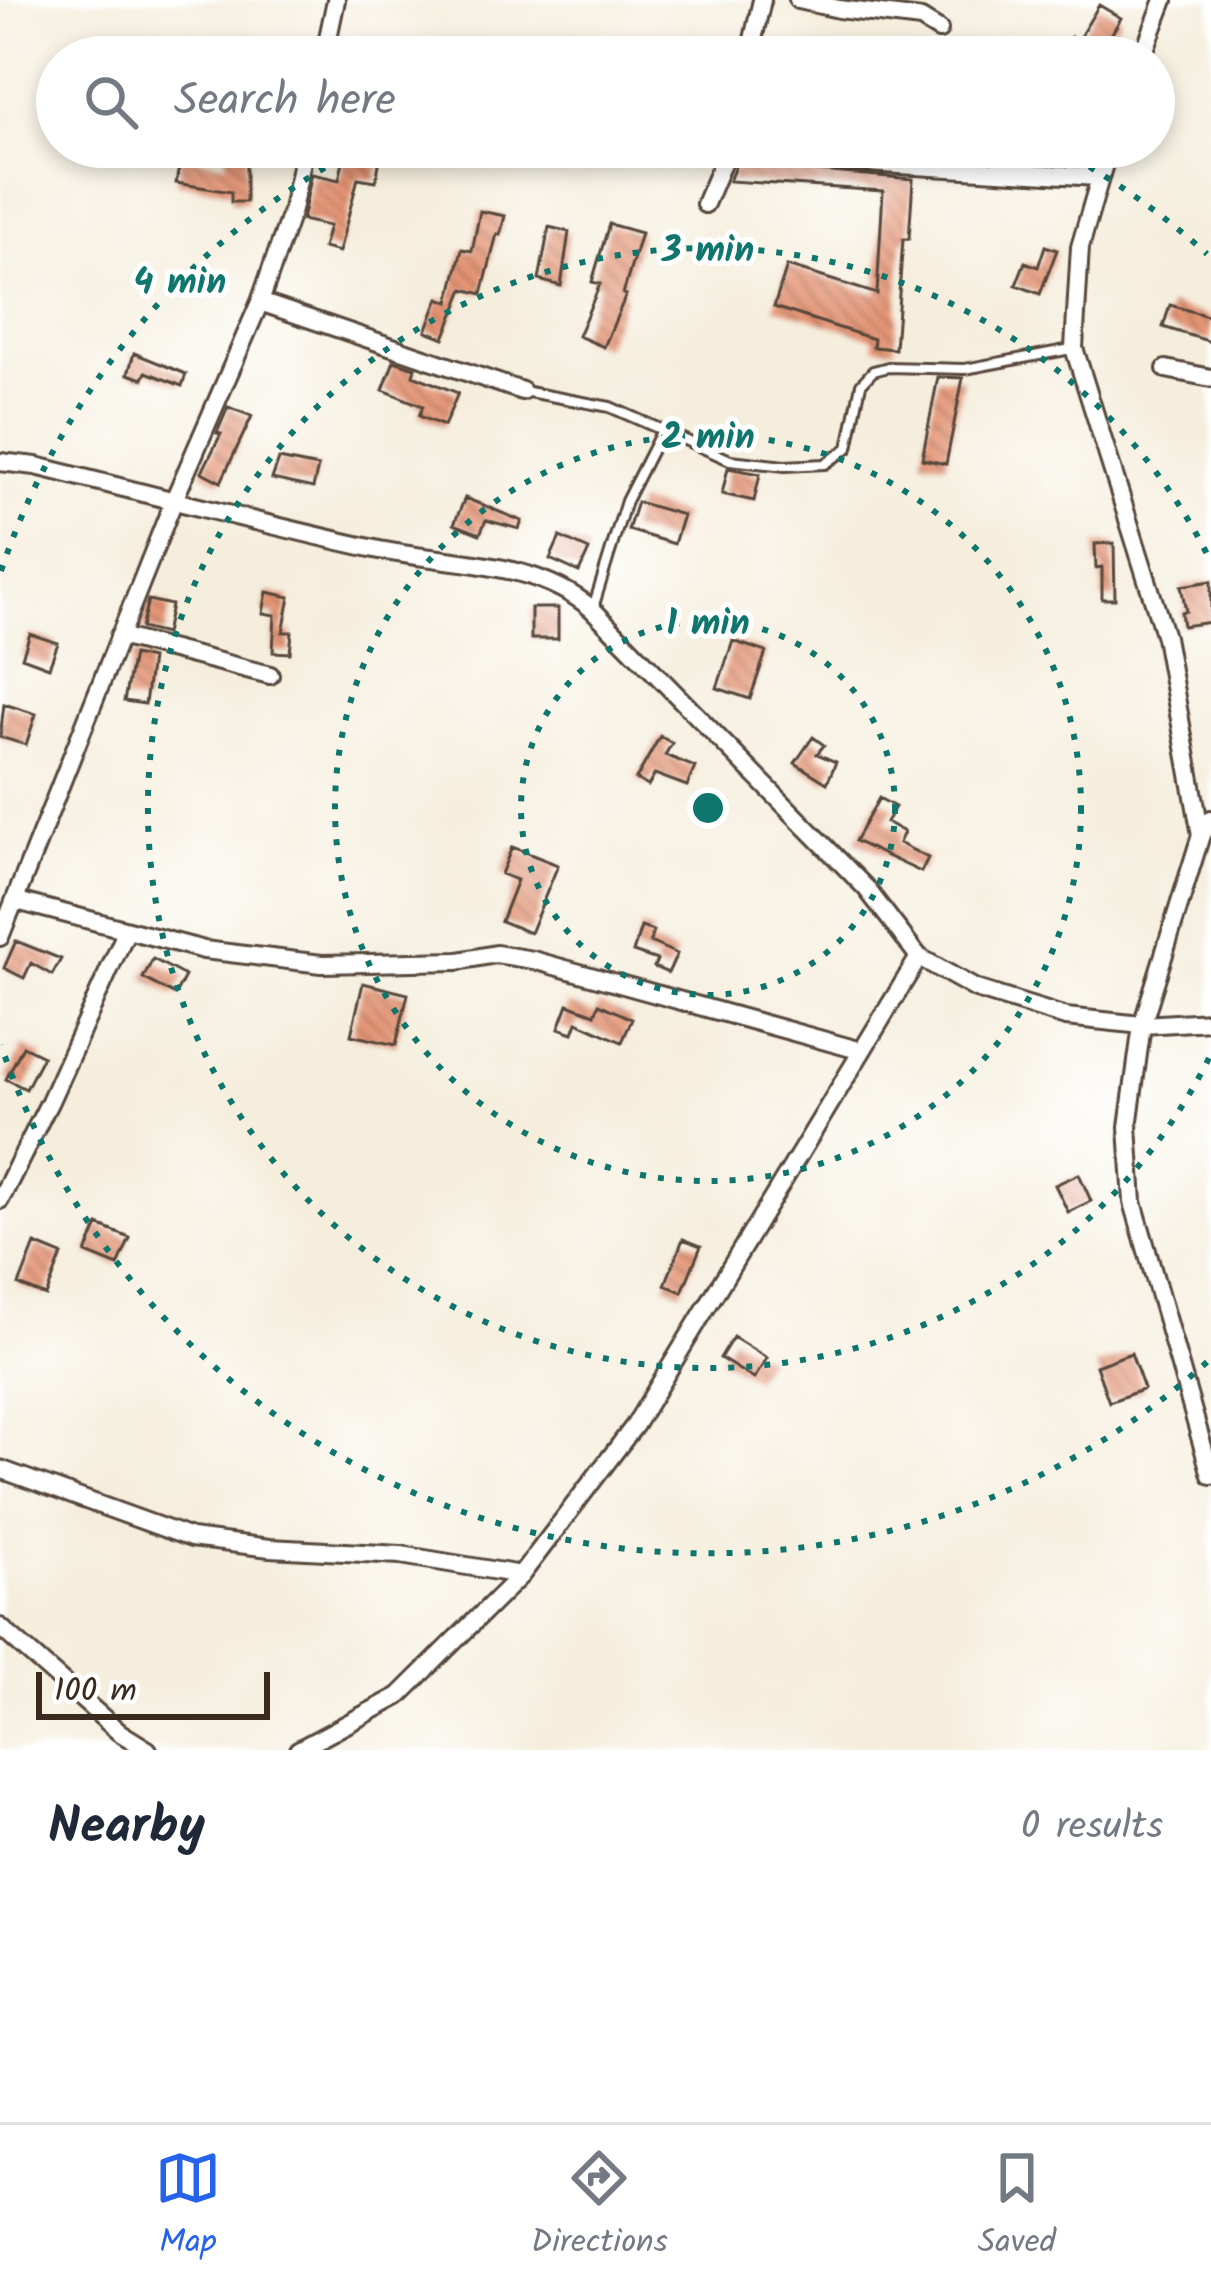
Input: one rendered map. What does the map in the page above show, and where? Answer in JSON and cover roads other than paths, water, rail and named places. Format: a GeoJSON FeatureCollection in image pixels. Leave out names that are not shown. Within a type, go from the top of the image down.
{"type":"FeatureCollection","features":[{"type":"Feature","properties":{"kind":"street"},"geometry":{"type":"LineString","coordinates":[[328,36],[336,0]]}},
{"type":"Feature","properties":{"kind":"street"},"geometry":{"type":"LineString","coordinates":[[754,36],[762,0]]}},
{"type":"Feature","properties":{"kind":"street"},"geometry":{"type":"LineString","coordinates":[[798,0],[921,19],[939,30]]}},
{"type":"Feature","properties":{"kind":"street"},"geometry":{"type":"LineString","coordinates":[[1150,36],[1164,0]]}},
{"type":"Feature","properties":{"kind":"street"},"geometry":{"type":"LineString","coordinates":[[0,937],[174,500],[260,302],[292,210],[301,168]]}},
{"type":"Feature","properties":{"kind":"street"},"geometry":{"type":"LineString","coordinates":[[705,204],[721,168]]}},
{"type":"Feature","properties":{"kind":"street"},"geometry":{"type":"LineString","coordinates":[[948,168],[1097,177]]}},
{"type":"Feature","properties":{"kind":"street"},"geometry":{"type":"LineString","coordinates":[[1101,168],[1080,248],[1074,348],[1165,638],[1206,827],[1142,1025],[1128,1127],[1133,1202],[1211,1475]]}},
{"type":"Feature","properties":{"kind":"street"},"geometry":{"type":"LineString","coordinates":[[260,302],[522,391]]}},
{"type":"Feature","properties":{"kind":"street"},"geometry":{"type":"LineString","coordinates":[[1166,369],[1211,378]]}},
{"type":"Feature","properties":{"kind":"street"},"geometry":{"type":"LineString","coordinates":[[0,463],[36,466],[379,550],[476,563],[541,578],[578,596],[592,609],[866,888],[919,957],[976,988],[1066,1017],[1142,1025],[1211,1021]]}},
{"type":"Feature","properties":{"kind":"street"},"geometry":{"type":"LineString","coordinates":[[119,636],[270,675]]}},
{"type":"Feature","properties":{"kind":"street"},"geometry":{"type":"LineString","coordinates":[[17,901],[204,950],[322,964],[458,961],[496,954],[533,960],[862,1051]]}},
{"type":"Feature","properties":{"kind":"street"},"geometry":{"type":"LineString","coordinates":[[0,1200],[127,930]]}},
{"type":"Feature","properties":{"kind":"street"},"geometry":{"type":"LineString","coordinates":[[298,1750],[399,1696],[520,1575],[635,1425],[919,957]]}},
{"type":"Feature","properties":{"kind":"street"},"geometry":{"type":"LineString","coordinates":[[0,1469],[191,1538],[401,1555],[520,1575]]}},
{"type":"Feature","properties":{"kind":"street"},"geometry":{"type":"LineString","coordinates":[[0,1627],[119,1732],[148,1750]]}},
{"type":"Feature","properties":{"kind":"lane"},"geometry":{"type":"LineString","coordinates":[[522,391],[610,407],[730,460],[784,466],[825,464],[848,448],[861,384],[873,371],[888,367],[964,369],[1074,348]]}},
{"type":"Feature","properties":{"kind":"lane"},"geometry":{"type":"LineString","coordinates":[[592,609],[626,501],[661,431]]}}]}
